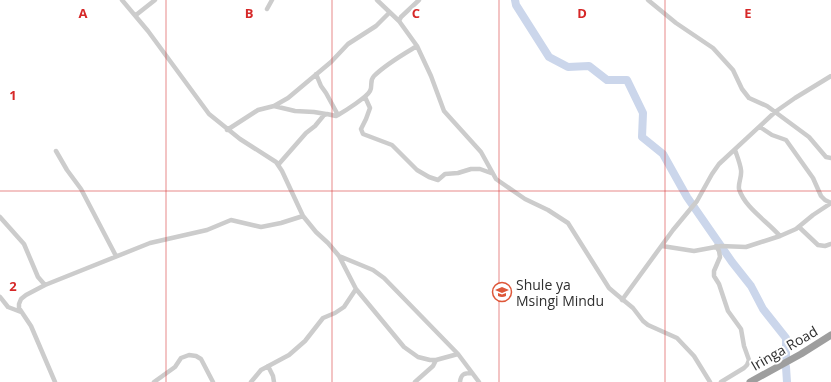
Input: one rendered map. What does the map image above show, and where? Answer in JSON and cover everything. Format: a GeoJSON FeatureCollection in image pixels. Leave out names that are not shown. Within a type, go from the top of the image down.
{"type":"FeatureCollection","features":[{"type":"Feature","properties":{"kind":"highway","name":"Iringa Road"},"geometry":{"type":"LineString","coordinates":[[750,382],[831,336]]}},
{"type":"Feature","properties":{"kind":"street"},"geometry":{"type":"LineString","coordinates":[[122,0],[136,15],[209,114],[253,148],[274,160],[278,165],[302,216],[339,256],[356,289],[404,347],[418,357],[430,360],[436,360],[458,354]]}},
{"type":"Feature","properties":{"kind":"street"},"geometry":{"type":"LineString","coordinates":[[136,15],[155,0]]}},
{"type":"Feature","properties":{"kind":"street"},"geometry":{"type":"LineString","coordinates":[[267,9],[272,0]]}},
{"type":"Feature","properties":{"kind":"street"},"geometry":{"type":"LineString","coordinates":[[377,0],[399,21],[417,46],[442,108],[452,122],[481,152],[491,173],[496,179],[525,199],[548,210],[568,223],[604,281],[622,300],[633,308],[648,325],[677,338],[694,356],[710,382]]}},
{"type":"Feature","properties":{"kind":"street"},"geometry":{"type":"LineString","coordinates":[[399,21],[401,17],[419,0]]}},
{"type":"Feature","properties":{"kind":"street"},"geometry":{"type":"LineString","coordinates":[[648,0],[676,23],[713,48],[733,70],[745,95],[767,106],[808,137],[826,157],[831,158]]}},
{"type":"Feature","properties":{"kind":"street"},"geometry":{"type":"LineString","coordinates":[[228,130],[258,110],[274,106],[288,98],[331,62],[343,48],[376,26],[389,13]]}},
{"type":"Feature","properties":{"kind":"street"},"geometry":{"type":"LineString","coordinates":[[274,106],[336,116],[365,97],[371,90],[371,81],[373,77],[386,65],[417,46]]}},
{"type":"Feature","properties":{"kind":"street"},"geometry":{"type":"LineString","coordinates":[[316,74],[321,86],[338,115]]}},
{"type":"Feature","properties":{"kind":"street"},"geometry":{"type":"LineString","coordinates":[[622,300],[673,230],[697,201],[715,169],[775,112],[831,76]]}},
{"type":"Feature","properties":{"kind":"street"},"geometry":{"type":"LineString","coordinates":[[365,97],[370,109],[362,127],[362,134],[392,145],[417,170],[437,180],[445,174],[458,173],[477,168],[491,173]]}},
{"type":"Feature","properties":{"kind":"street"},"geometry":{"type":"LineString","coordinates":[[278,165],[306,133],[326,114]]}},
{"type":"Feature","properties":{"kind":"street"},"geometry":{"type":"LineString","coordinates":[[662,246],[694,250],[702,250],[716,246],[744,247],[780,236],[798,227],[813,214],[830,203],[821,196],[813,178],[786,140],[772,135],[760,127]]}},
{"type":"Feature","properties":{"kind":"street"},"geometry":{"type":"LineString","coordinates":[[735,150],[741,170],[739,185],[741,194],[749,206],[780,236]]}},
{"type":"Feature","properties":{"kind":"street"},"geometry":{"type":"LineString","coordinates":[[56,151],[88,200],[105,237],[116,256]]}},
{"type":"Feature","properties":{"kind":"street"},"geometry":{"type":"LineString","coordinates":[[55,382],[31,326],[21,312],[18,304],[21,299],[45,285],[150,243],[207,230],[231,220],[261,227],[281,223],[302,216]]}},
{"type":"Feature","properties":{"kind":"street"},"geometry":{"type":"LineString","coordinates":[[0,218],[24,244],[38,277],[45,285]]}},
{"type":"Feature","properties":{"kind":"street"},"geometry":{"type":"LineString","coordinates":[[798,227],[818,245],[825,246],[831,244]]}},
{"type":"Feature","properties":{"kind":"street"},"geometry":{"type":"LineString","coordinates":[[716,246],[720,257],[714,272],[714,276],[720,286],[728,311],[740,327],[749,360],[744,368],[721,382]]}},
{"type":"Feature","properties":{"kind":"street"},"geometry":{"type":"LineString","coordinates":[[339,256],[379,274],[458,354],[479,382]]}},
{"type":"Feature","properties":{"kind":"street"},"geometry":{"type":"LineString","coordinates":[[251,382],[258,373],[289,355],[298,347],[309,337],[323,318],[336,313],[344,307],[356,289]]}},
{"type":"Feature","properties":{"kind":"street"},"geometry":{"type":"LineString","coordinates":[[0,296],[8,307],[21,312]]}},
{"type":"Feature","properties":{"kind":"street"},"geometry":{"type":"LineString","coordinates":[[154,382],[175,367],[182,358],[188,355],[196,356],[201,360],[213,382]]}},
{"type":"Feature","properties":{"kind":"street"},"geometry":{"type":"LineString","coordinates":[[415,382],[433,366],[436,360]]}},
{"type":"Feature","properties":{"kind":"street"},"geometry":{"type":"LineString","coordinates":[[268,366],[274,382]]}},
{"type":"Feature","properties":{"kind":"street"},"geometry":{"type":"LineString","coordinates":[[460,382],[463,374],[472,373]]}},
{"type":"Feature","properties":{"kind":"waterway"},"geometry":{"type":"LineString","coordinates":[[515,0],[516,5],[549,57],[568,67],[589,66],[607,80],[627,80],[643,113],[642,137],[663,154],[687,197],[732,262],[751,286],[763,309],[786,338],[786,358]]}},
{"type":"Feature","properties":{"kind":"waterway"},"geometry":{"type":"LineString","coordinates":[[786,367],[787,382]]}},
{"type":"Feature","properties":{"kind":"place","name":"Shule ya Msingi Mindu"},"geometry":{"type":"Point","coordinates":[502,292]}}]}
